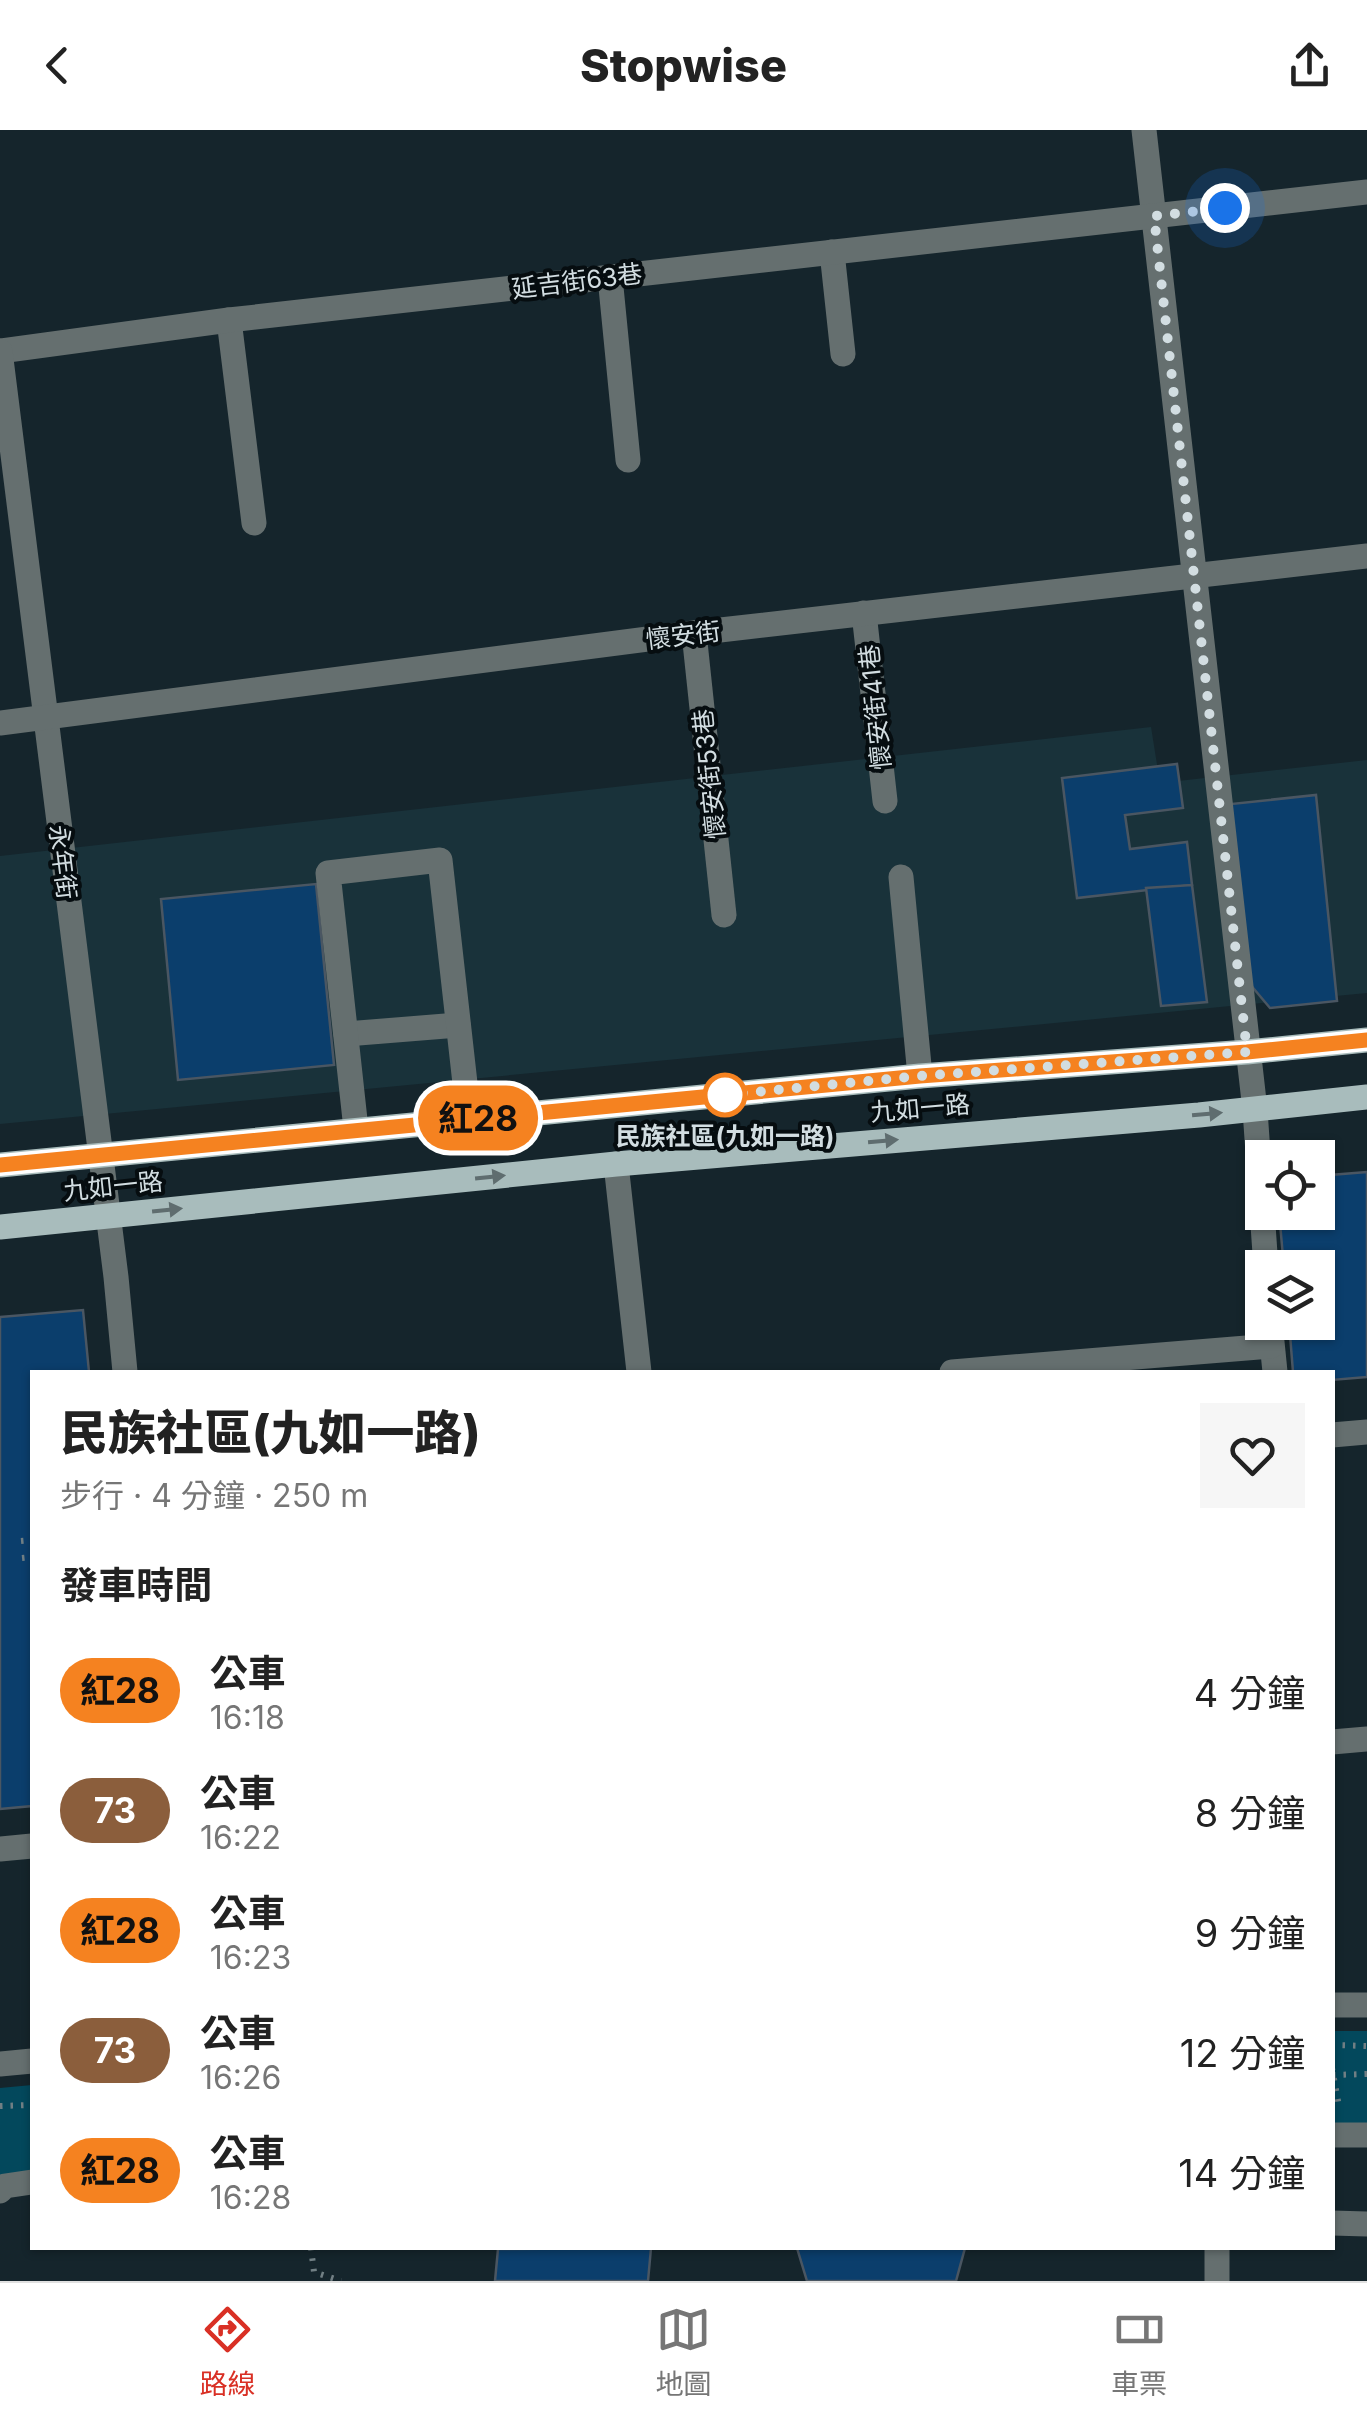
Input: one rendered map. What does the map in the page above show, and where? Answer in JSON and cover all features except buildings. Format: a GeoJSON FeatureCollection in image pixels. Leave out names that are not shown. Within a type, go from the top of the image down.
{"type":"FeatureCollection","features":[{"type":"Feature","properties":{"kind":"main road","name":"九如一路"},"geometry":{"type":"LineString","coordinates":[[0,1165],[920,1076],[1367,1040]]}},
{"type":"Feature","properties":{"kind":"main road","name":"九如一路"},"geometry":{"type":"LineString","coordinates":[[0,1227],[616,1164],[1367,1097]]}},
{"type":"Feature","properties":{"kind":"street"},"geometry":{"type":"LineString","coordinates":[[1144,130],[1255,1110],[1265,1250]]}},
{"type":"Feature","properties":{"kind":"street","name":"延吉街63巷"},"geometry":{"type":"LineString","coordinates":[[0,351],[228,320],[1367,192]]}},
{"type":"Feature","properties":{"kind":"street"},"geometry":{"type":"LineString","coordinates":[[832,252],[843,354]]}},
{"type":"Feature","properties":{"kind":"street"},"geometry":{"type":"LineString","coordinates":[[610,277],[628,460]]}},
{"type":"Feature","properties":{"kind":"street"},"geometry":{"type":"LineString","coordinates":[[228,320],[254,523]]}},
{"type":"Feature","properties":{"kind":"street","name":"永年街"},"geometry":{"type":"LineString","coordinates":[[0,351],[124,1370]]}},
{"type":"Feature","properties":{"kind":"street","name":"懷安街"},"geometry":{"type":"LineString","coordinates":[[0,723],[694,633],[1367,556]]}},
{"type":"Feature","properties":{"kind":"street","name":"懷安街41巷"},"geometry":{"type":"LineString","coordinates":[[864,613],[885,800]]}},
{"type":"Feature","properties":{"kind":"street","name":"懷安街53巷"},"geometry":{"type":"LineString","coordinates":[[694,633],[724,916]]}},
{"type":"Feature","properties":{"kind":"street"},"geometry":{"type":"LineString","coordinates":[[356,1129],[328,873],[440,860],[468,1119]]}},
{"type":"Feature","properties":{"kind":"street"},"geometry":{"type":"LineString","coordinates":[[901,876],[920,1076]]}},
{"type":"Feature","properties":{"kind":"street"},"geometry":{"type":"LineString","coordinates":[[346,1034],[458,1026]]}},
{"type":"Feature","properties":{"kind":"street"},"geometry":{"type":"LineString","coordinates":[[616,1164],[638,1370]]}},
{"type":"Feature","properties":{"kind":"street"},"geometry":{"type":"LineString","coordinates":[[969,1370],[1245,1337]]}},
{"type":"Feature","properties":{"kind":"street"},"geometry":{"type":"LineString","coordinates":[[1271,1340],[1274,1370]]}},
{"type":"Feature","properties":{"kind":"street"},"geometry":{"type":"LineString","coordinates":[[1335,1435],[1367,1432]]}},
{"type":"Feature","properties":{"kind":"street"},"geometry":{"type":"LineString","coordinates":[[1335,1742],[1367,1738]]}},
{"type":"Feature","properties":{"kind":"street"},"geometry":{"type":"LineString","coordinates":[[0,1849],[30,1846]]}},
{"type":"Feature","properties":{"kind":"street"},"geometry":{"type":"LineString","coordinates":[[1335,2004],[1367,2005]]}},
{"type":"Feature","properties":{"kind":"street"},"geometry":{"type":"LineString","coordinates":[[0,2064],[30,2061]]}},
{"type":"Feature","properties":{"kind":"street"},"geometry":{"type":"LineString","coordinates":[[1336,2124],[1367,2134]]}},
{"type":"Feature","properties":{"kind":"street"},"geometry":{"type":"LineString","coordinates":[[0,2192],[5,2186],[30,2182]]}},
{"type":"Feature","properties":{"kind":"street"},"geometry":{"type":"LineString","coordinates":[[1335,2224],[1367,2224]]}},
{"type":"Feature","properties":{"kind":"street"},"geometry":{"type":"LineString","coordinates":[[1217,2250],[1217,2281]]}},
{"type":"Feature","properties":{"kind":"path"},"geometry":{"type":"LineString","coordinates":[[21,1541],[30,1540]]}},
{"type":"Feature","properties":{"kind":"path"},"geometry":{"type":"LineString","coordinates":[[22,1558],[30,1557]]}},
{"type":"Feature","properties":{"kind":"path"},"geometry":{"type":"LineString","coordinates":[[1335,2045],[1367,2046]]}},
{"type":"Feature","properties":{"kind":"path"},"geometry":{"type":"LineString","coordinates":[[1335,2076],[1367,2074]]}},
{"type":"Feature","properties":{"kind":"path"},"geometry":{"type":"LineString","coordinates":[[0,2106],[30,2104]]}},
{"type":"Feature","properties":{"kind":"path"},"geometry":{"type":"LineString","coordinates":[[311,2250],[314,2272],[341,2281]]}},
{"type":"Feature","properties":{"kind":"shaded area"},"geometry":{"type":"Polygon","coordinates":[[[1151,727],[1160,783],[1367,760],[1367,993],[0,1124],[0,856],[1151,727]]]}},
{"type":"Feature","properties":{"kind":"shaded area"},"geometry":{"type":"Polygon","coordinates":[[[1335,2031],[1367,2031],[1367,2129],[1335,2128],[1335,2031]]]}},
{"type":"Feature","properties":{"kind":"shaded area"},"geometry":{"type":"Polygon","coordinates":[[[30,2085],[30,2178],[0,2182],[0,2088],[30,2085]]]}},
{"type":"Feature","properties":{"kind":"bus line","name":"紅28"},"geometry":{"type":"LineString","coordinates":[[0,1165],[920,1076],[1367,1040]]}},
{"type":"Feature","properties":{"kind":"place","name":"民族社區(九如一路)"},"geometry":{"type":"Point","coordinates":[725,1095]}},
{"type":"Feature","properties":{"kind":"route"},"geometry":{"type":"LineString","coordinates":[[725,1095],[1247,1052],[1154,216],[1225,208]]}}]}
